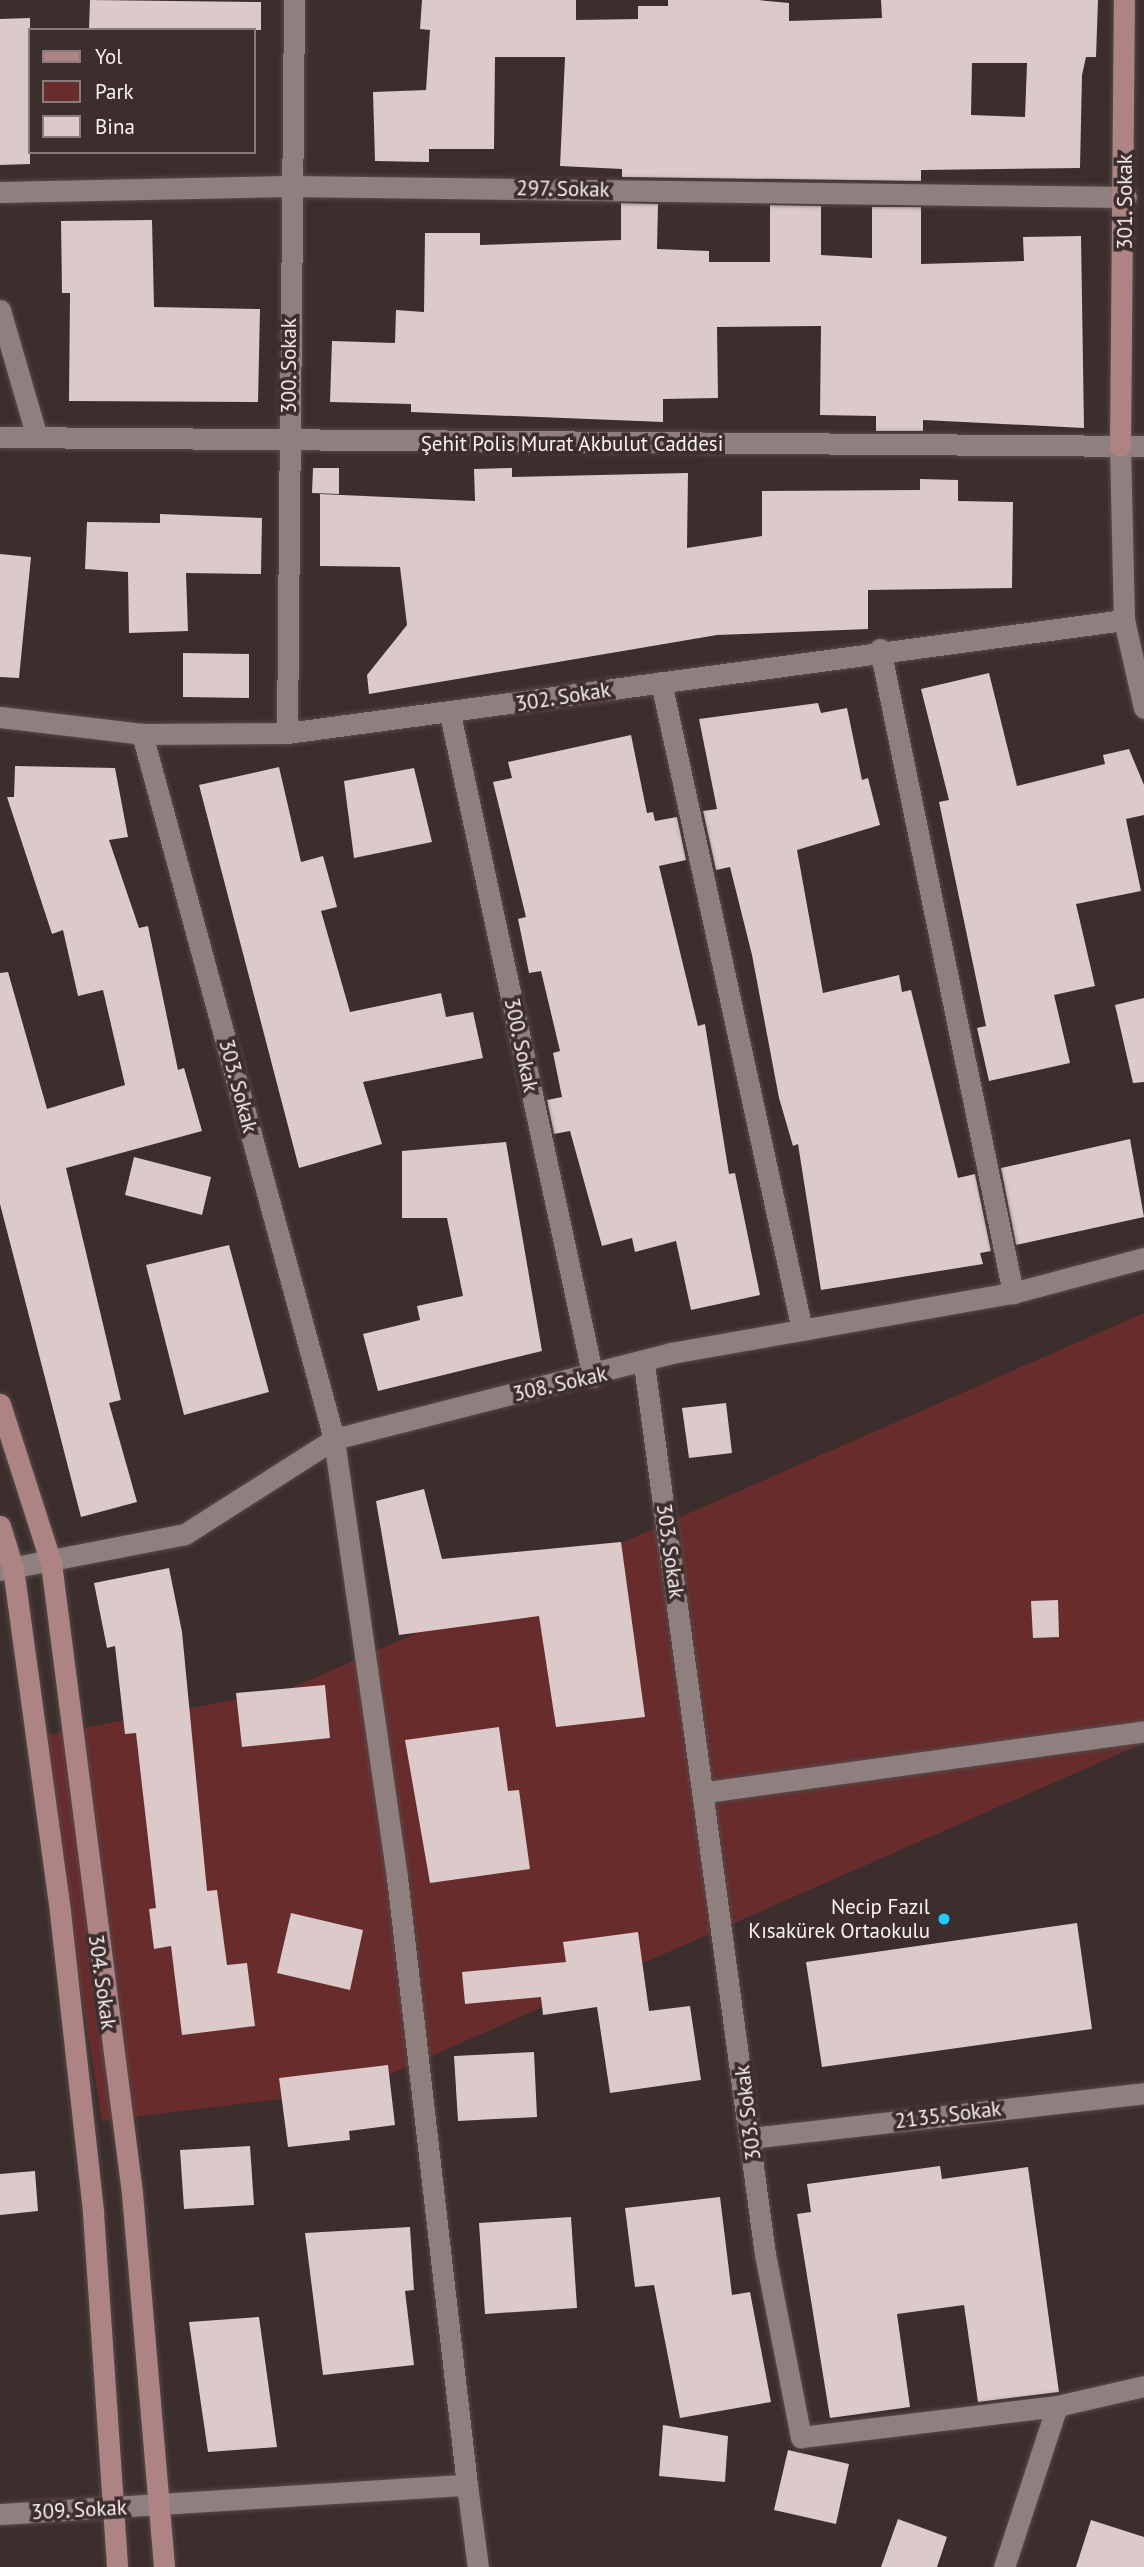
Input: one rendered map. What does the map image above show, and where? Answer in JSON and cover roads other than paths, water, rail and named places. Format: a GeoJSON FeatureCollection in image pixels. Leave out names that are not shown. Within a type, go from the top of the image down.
{"type":"FeatureCollection","features":[{"type":"Feature","properties":{"kind":"street","name":"300. Sokak"},"geometry":{"type":"LineString","coordinates":[[287,733],[293,0]]}},
{"type":"Feature","properties":{"kind":"street","name":"301. Sokak"},"geometry":{"type":"LineString","coordinates":[[1120,446],[1126,197],[1124,0]]}},
{"type":"Feature","properties":{"kind":"street","name":"297. Sokak"},"geometry":{"type":"LineString","coordinates":[[0,192],[290,186],[1126,197]]}},
{"type":"Feature","properties":{"kind":"street"},"geometry":{"type":"LineString","coordinates":[[0,310],[36,434]]}},
{"type":"Feature","properties":{"kind":"street","name":"Şehit Polis Murat Akbulut Caddesi"},"geometry":{"type":"LineString","coordinates":[[0,438],[36,434],[289,444],[1144,446]]}},
{"type":"Feature","properties":{"kind":"street"},"geometry":{"type":"LineString","coordinates":[[1120,446],[1124,620],[1144,708]]}},
{"type":"Feature","properties":{"kind":"street","name":"302. Sokak"},"geometry":{"type":"LineString","coordinates":[[0,717],[142,734],[287,733],[450,713],[880,649],[1124,620]]}},
{"type":"Feature","properties":{"kind":"street"},"geometry":{"type":"LineString","coordinates":[[880,649],[1013,1293]]}},
{"type":"Feature","properties":{"kind":"street"},"geometry":{"type":"LineString","coordinates":[[661,682],[802,1330]]}},
{"type":"Feature","properties":{"kind":"street","name":"300. Sokak"},"geometry":{"type":"LineString","coordinates":[[450,713],[593,1377]]}},
{"type":"Feature","properties":{"kind":"street","name":"303. Sokak"},"geometry":{"type":"LineString","coordinates":[[142,734],[334,1438],[397,1877],[478,2567]]}},
{"type":"Feature","properties":{"kind":"street","name":"308. Sokak"},"geometry":{"type":"LineString","coordinates":[[6,1569],[51,1563],[185,1534],[334,1438],[644,1364],[802,1330],[1013,1293],[1144,1258]]}},
{"type":"Feature","properties":{"kind":"street","name":"303. Sokak"},"geometry":{"type":"LineString","coordinates":[[644,1364],[707,1792],[765,2255],[800,2437],[1057,2406]]}},
{"type":"Feature","properties":{"kind":"street","name":"304. Sokak"},"geometry":{"type":"LineString","coordinates":[[0,1404],[51,1563],[132,2193],[164,2567]]}},
{"type":"Feature","properties":{"kind":"street","name":"304. Sokak"},"geometry":{"type":"LineString","coordinates":[[0,1526],[93,2213],[108,2509],[117,2567]]}},
{"type":"Feature","properties":{"kind":"street"},"geometry":{"type":"LineString","coordinates":[[707,1792],[1144,1731]]}},
{"type":"Feature","properties":{"kind":"street","name":"2135. Sokak"},"geometry":{"type":"LineString","coordinates":[[751,2138],[1144,2093]]}},
{"type":"Feature","properties":{"kind":"street"},"geometry":{"type":"LineString","coordinates":[[1004,2567],[1057,2406],[1144,2386]]}},
{"type":"Feature","properties":{"kind":"street","name":"309. Sokak"},"geometry":{"type":"LineString","coordinates":[[0,2514],[467,2485]]}},
{"type":"Feature","properties":{"kind":"place","name":"Necip Fazıl Kısakürek Ortaokulu"},"geometry":{"type":"Point","coordinates":[944,1919]}}]}
